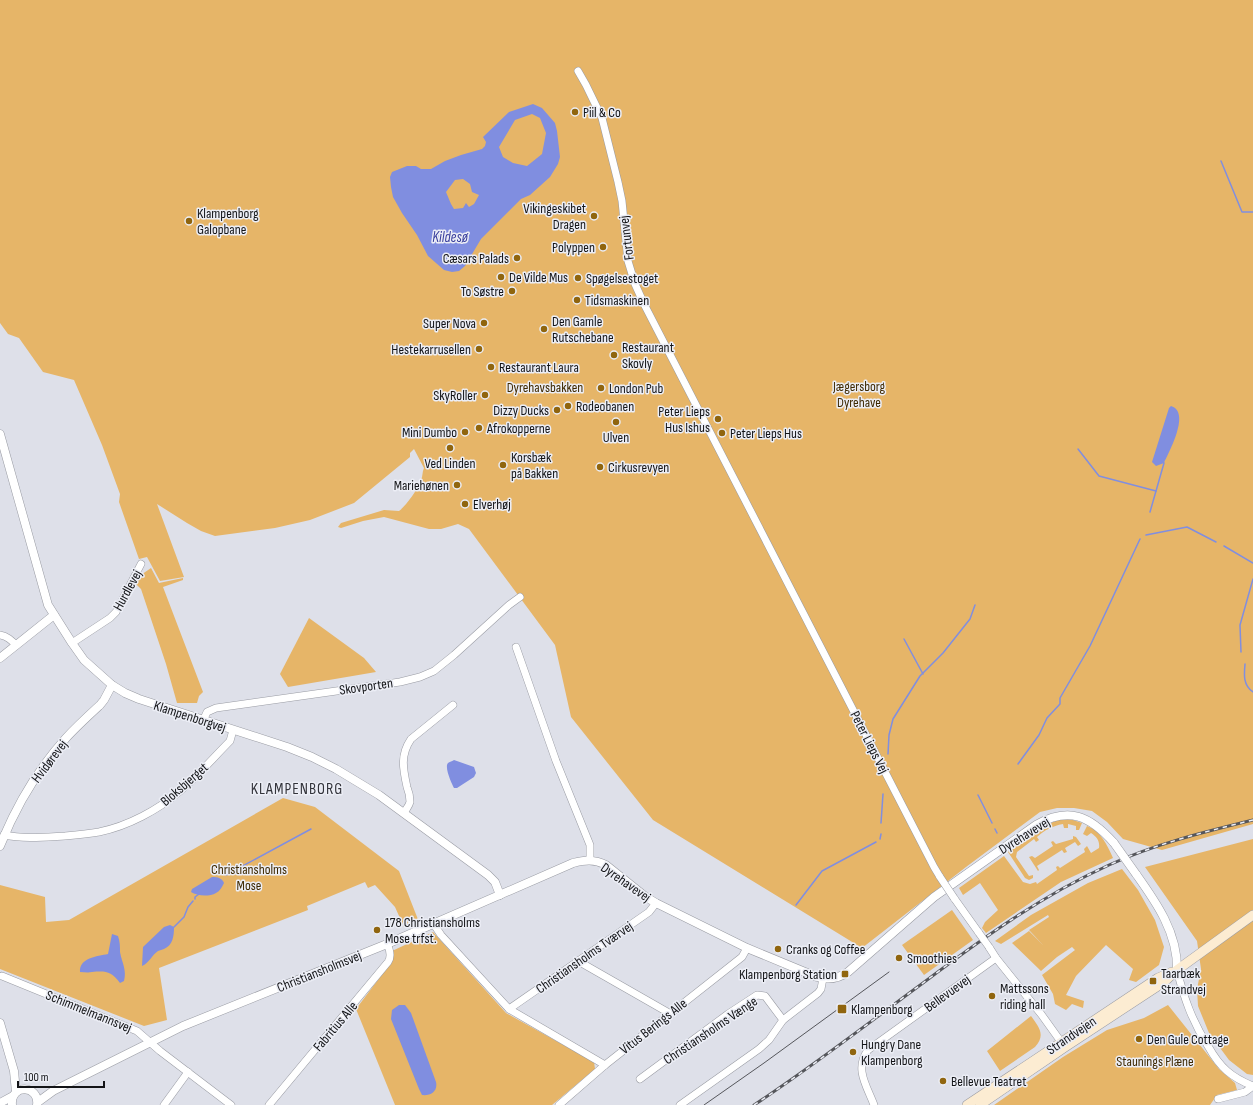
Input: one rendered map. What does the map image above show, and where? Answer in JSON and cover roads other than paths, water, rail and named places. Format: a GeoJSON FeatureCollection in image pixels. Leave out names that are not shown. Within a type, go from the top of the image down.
{"type":"FeatureCollection","features":[{"type":"Feature","properties":{"kind":"main road","name":"Strandvejen"},"geometry":{"type":"LineString","coordinates":[[967,1105],[1164,982],[1177,970],[1253,915]]}},
{"type":"Feature","properties":{"kind":"main road","name":"Strandvejen"},"geometry":{"type":"LineString","coordinates":[[980,1105],[1063,1044]]}},
{"type":"Feature","properties":{"kind":"street","name":"Fortunvej"},"geometry":{"type":"LineString","coordinates":[[578,71],[602,118],[610,147],[622,201],[628,261],[635,284],[704,420]]}},
{"type":"Feature","properties":{"kind":"street","name":"Peter Lieps Vej"},"geometry":{"type":"LineString","coordinates":[[704,420],[931,862],[996,958],[1063,1044]]}},
{"type":"Feature","properties":{"kind":"street","name":"Klampenborgvej"},"geometry":{"type":"LineString","coordinates":[[0,434],[44,597],[54,615],[84,660],[112,685],[125,693],[203,721],[287,747],[330,766],[358,782],[404,813],[488,875],[495,882],[500,895]]}},
{"type":"Feature","properties":{"kind":"street","name":"Hurdlevej"},"geometry":{"type":"LineString","coordinates":[[72,643],[110,618],[116,612],[141,564]]}},
{"type":"Feature","properties":{"kind":"street","name":"Skovporten"},"geometry":{"type":"LineString","coordinates":[[203,721],[207,712],[216,708],[400,682],[420,677],[434,671],[454,655],[509,605],[520,598]]}},
{"type":"Feature","properties":{"kind":"street"},"geometry":{"type":"LineString","coordinates":[[0,658],[54,615]]}},
{"type":"Feature","properties":{"kind":"street"},"geometry":{"type":"LineString","coordinates":[[0,635],[10,639],[16,645]]}},
{"type":"Feature","properties":{"kind":"street","name":"Dyrehavevej"},"geometry":{"type":"LineString","coordinates":[[516,647],[556,761],[590,845],[590,860],[606,865],[646,897],[656,903],[747,948],[823,978],[838,977],[848,972],[934,897],[1036,824],[1055,816],[1067,815],[1077,816],[1088,820],[1097,826],[1114,843],[1156,902],[1165,919],[1176,955],[1177,970]]}},
{"type":"Feature","properties":{"kind":"street","name":"Hvidørevej"},"geometry":{"type":"LineString","coordinates":[[0,846],[14,812],[52,754],[104,700],[112,685]]}},
{"type":"Feature","properties":{"kind":"street"},"geometry":{"type":"LineString","coordinates":[[404,813],[410,804],[403,762],[406,746],[412,739],[453,705]]}},
{"type":"Feature","properties":{"kind":"street","name":"Bloksbjerget"},"geometry":{"type":"LineString","coordinates":[[4,835],[16,837],[85,834],[100,832],[130,822],[181,791],[230,741],[233,730]]}},
{"type":"Feature","properties":{"kind":"street","name":"Christiansholmsvej"},"geometry":{"type":"LineString","coordinates":[[37,1104],[53,1091],[183,1026],[387,944],[573,863],[590,860]]}},
{"type":"Feature","properties":{"kind":"street","name":"Christiansholms Tværvej"},"geometry":{"type":"LineString","coordinates":[[509,1009],[649,912],[656,903]]}},
{"type":"Feature","properties":{"kind":"street"},"geometry":{"type":"LineString","coordinates":[[433,924],[440,935],[509,1009],[605,1065]]}},
{"type":"Feature","properties":{"kind":"street","name":"Fabritius Alle"},"geometry":{"type":"LineString","coordinates":[[269,1105],[391,958],[387,944]]}},
{"type":"Feature","properties":{"kind":"street","name":"Vitus Berings Alle"},"geometry":{"type":"LineString","coordinates":[[558,1105],[669,1013],[742,957],[747,948]]}},
{"type":"Feature","properties":{"kind":"street","name":"Bellevuevej"},"geometry":{"type":"LineString","coordinates":[[874,1105],[861,1068],[862,1062],[868,1050],[996,958]]}},
{"type":"Feature","properties":{"kind":"street"},"geometry":{"type":"LineString","coordinates":[[578,961],[669,1013]]}},
{"type":"Feature","properties":{"kind":"street"},"geometry":{"type":"LineString","coordinates":[[1177,970],[1184,997],[1192,1017],[1214,1056],[1226,1070],[1240,1081],[1253,1086]]}},
{"type":"Feature","properties":{"kind":"street","name":"Schimmelmannsvej"},"geometry":{"type":"LineString","coordinates":[[2,976],[137,1031],[231,1105]]}},
{"type":"Feature","properties":{"kind":"street"},"geometry":{"type":"LineString","coordinates":[[680,1105],[759,1049],[769,1040],[783,1020],[818,993],[821,989],[823,978]]}},
{"type":"Feature","properties":{"kind":"street","name":"Christiansholms Vænge"},"geometry":{"type":"LineString","coordinates":[[640,1079],[722,1018],[757,995],[765,996],[783,1020]]}},
{"type":"Feature","properties":{"kind":"street"},"geometry":{"type":"LineString","coordinates":[[0,1023],[14,1071],[15,1094],[12,1105]]}},
{"type":"Feature","properties":{"kind":"street"},"geometry":{"type":"LineString","coordinates":[[14,1071],[26,1089]]}},
{"type":"Feature","properties":{"kind":"street"},"geometry":{"type":"LineString","coordinates":[[164,1105],[188,1072]]}},
{"type":"Feature","properties":{"kind":"street"},"geometry":{"type":"LineString","coordinates":[[1218,1099],[1243,1093],[1253,1086]]}},
{"type":"Feature","properties":{"kind":"street"},"geometry":{"type":"LineString","coordinates":[[0,1103],[19,1090],[26,1089],[35,1094],[37,1104]]}},
{"type":"Feature","properties":{"kind":"street","name":"Christiansholmsvej"},"geometry":{"type":"LineString","coordinates":[[35,1094],[53,1091]]}},
{"type":"Feature","properties":{"kind":"water","name":"Kildesø"},"geometry":{"type":"Polygon","coordinates":[[[533,104],[542,108],[555,123],[560,157],[558,164],[550,177],[530,195],[521,199],[481,239],[465,266],[459,271],[452,272],[444,270],[428,256],[417,235],[393,197],[390,177],[392,172],[407,166],[416,166],[421,169],[431,169],[445,161],[482,149],[486,142],[483,137],[509,112],[533,104]],[[532,114],[515,120],[499,147],[503,157],[513,163],[527,166],[542,154],[546,133],[540,118],[532,114]],[[463,179],[455,180],[446,192],[454,209],[463,208],[466,203],[469,207],[474,204],[479,195],[472,192],[470,184],[463,179]]]}},
{"type":"Feature","properties":{"kind":"water"},"geometry":{"type":"Polygon","coordinates":[[[1171,406],[1177,410],[1179,416],[1177,433],[1164,463],[1156,466],[1152,462],[1169,408],[1171,406]]]}},
{"type":"Feature","properties":{"kind":"water"},"geometry":{"type":"Polygon","coordinates":[[[454,760],[474,767],[476,773],[474,777],[457,788],[454,788],[447,768],[448,763],[454,760]]]}},
{"type":"Feature","properties":{"kind":"water"},"geometry":{"type":"Polygon","coordinates":[[[212,877],[220,878],[224,883],[221,889],[217,892],[203,896],[191,892],[192,889],[212,877]]]}},
{"type":"Feature","properties":{"kind":"water"},"geometry":{"type":"Polygon","coordinates":[[[170,925],[174,927],[171,943],[167,947],[158,951],[147,963],[142,966],[143,947],[164,927],[170,925]]]}},
{"type":"Feature","properties":{"kind":"water"},"geometry":{"type":"Polygon","coordinates":[[[112,934],[118,936],[119,938],[120,952],[125,970],[124,981],[120,983],[114,976],[105,972],[80,972],[80,967],[82,964],[90,958],[108,954],[112,934]]]}},
{"type":"Feature","properties":{"kind":"water"},"geometry":{"type":"Polygon","coordinates":[[[399,1005],[405,1005],[411,1013],[436,1082],[436,1088],[431,1094],[422,1095],[391,1019],[392,1010],[399,1005]]]}},
{"type":"Feature","properties":{"kind":"waterway"},"geometry":{"type":"LineString","coordinates":[[1221,161],[1242,212],[1253,212]]}},
{"type":"Feature","properties":{"kind":"waterway"},"geometry":{"type":"LineString","coordinates":[[1078,449],[1099,476],[1156,491]]}},
{"type":"Feature","properties":{"kind":"waterway"},"geometry":{"type":"LineString","coordinates":[[1150,512],[1164,463]]}},
{"type":"Feature","properties":{"kind":"waterway"},"geometry":{"type":"LineString","coordinates":[[1146,535],[1187,527],[1216,542]]}},
{"type":"Feature","properties":{"kind":"waterway"},"geometry":{"type":"LineString","coordinates":[[1018,764],[1039,735],[1047,718],[1060,704],[1060,698],[1090,646],[1140,539]]}},
{"type":"Feature","properties":{"kind":"waterway"},"geometry":{"type":"LineString","coordinates":[[1224,546],[1253,563]]}},
{"type":"Feature","properties":{"kind":"waterway"},"geometry":{"type":"LineString","coordinates":[[1241,652],[1240,625],[1253,579]]}},
{"type":"Feature","properties":{"kind":"waterway"},"geometry":{"type":"LineString","coordinates":[[888,754],[889,735],[893,719],[920,676],[943,653],[970,619],[975,605]]}},
{"type":"Feature","properties":{"kind":"waterway"},"geometry":{"type":"LineString","coordinates":[[904,639],[923,674]]}},
{"type":"Feature","properties":{"kind":"waterway"},"geometry":{"type":"LineString","coordinates":[[1245,664],[1244,676],[1247,686],[1253,692]]}},
{"type":"Feature","properties":{"kind":"waterway"},"geometry":{"type":"LineString","coordinates":[[881,823],[883,794]]}},
{"type":"Feature","properties":{"kind":"waterway"},"geometry":{"type":"LineString","coordinates":[[978,795],[992,823]]}},
{"type":"Feature","properties":{"kind":"waterway"},"geometry":{"type":"LineString","coordinates":[[226,875],[311,829]]}},
{"type":"Feature","properties":{"kind":"waterway"},"geometry":{"type":"LineString","coordinates":[[995,829],[997,833]]}},
{"type":"Feature","properties":{"kind":"waterway"},"geometry":{"type":"LineString","coordinates":[[880,839],[881,834]]}},
{"type":"Feature","properties":{"kind":"waterway"},"geometry":{"type":"LineString","coordinates":[[796,905],[822,871],[876,842]]}},
{"type":"Feature","properties":{"kind":"waterway"},"geometry":{"type":"LineString","coordinates":[[195,899],[195,897],[199,894]]}},
{"type":"Feature","properties":{"kind":"waterway"},"geometry":{"type":"LineString","coordinates":[[174,927],[184,917],[188,907],[193,901]]}},
{"type":"Feature","properties":{"kind":"tram line"},"geometry":{"type":"LineString","coordinates":[[704,1105],[889,972]]}},
{"type":"Feature","properties":{"kind":"railway"},"geometry":{"type":"LineString","coordinates":[[754,1105],[818,1061],[990,934],[1060,890],[1109,865],[1144,851],[1198,834],[1253,820]]}},
{"type":"Feature","properties":{"kind":"place","name":"Piil & Co"},"geometry":{"type":"Point","coordinates":[575,112]}},
{"type":"Feature","properties":{"kind":"place","name":"Vikingeskibet Dragen"},"geometry":{"type":"Point","coordinates":[594,216]}},
{"type":"Feature","properties":{"kind":"place","name":"Klampenborg Galopbane"},"geometry":{"type":"Point","coordinates":[189,221]}},
{"type":"Feature","properties":{"kind":"place","name":"Polyppen"},"geometry":{"type":"Point","coordinates":[603,247]}},
{"type":"Feature","properties":{"kind":"place","name":"Cæsars Palads"},"geometry":{"type":"Point","coordinates":[517,258]}},
{"type":"Feature","properties":{"kind":"place","name":"De Vilde Mus"},"geometry":{"type":"Point","coordinates":[501,277]}},
{"type":"Feature","properties":{"kind":"place","name":"Spøgelsestoget"},"geometry":{"type":"Point","coordinates":[578,278]}},
{"type":"Feature","properties":{"kind":"place","name":"To Søstre"},"geometry":{"type":"Point","coordinates":[512,291]}},
{"type":"Feature","properties":{"kind":"place","name":"Tidsmaskinen"},"geometry":{"type":"Point","coordinates":[577,300]}},
{"type":"Feature","properties":{"kind":"place","name":"Super Nova"},"geometry":{"type":"Point","coordinates":[484,323]}},
{"type":"Feature","properties":{"kind":"place","name":"Den Gamle Rutschebane"},"geometry":{"type":"Point","coordinates":[544,329]}},
{"type":"Feature","properties":{"kind":"place","name":"Hestekarrusellen"},"geometry":{"type":"Point","coordinates":[479,349]}},
{"type":"Feature","properties":{"kind":"place","name":"Restaurant Skovly"},"geometry":{"type":"Point","coordinates":[614,355]}},
{"type":"Feature","properties":{"kind":"place","name":"Restaurant Laura"},"geometry":{"type":"Point","coordinates":[491,367]}},
{"type":"Feature","properties":{"kind":"place","name":"London Pub"},"geometry":{"type":"Point","coordinates":[601,388]}},
{"type":"Feature","properties":{"kind":"place","name":"SkyRoller"},"geometry":{"type":"Point","coordinates":[485,395]}},
{"type":"Feature","properties":{"kind":"place","name":"Rodeobanen"},"geometry":{"type":"Point","coordinates":[568,406]}},
{"type":"Feature","properties":{"kind":"place","name":"Dizzy Ducks"},"geometry":{"type":"Point","coordinates":[557,410]}},
{"type":"Feature","properties":{"kind":"place","name":"Peter Lieps Hus Ishus"},"geometry":{"type":"Point","coordinates":[718,419]}},
{"type":"Feature","properties":{"kind":"place","name":"Ulven"},"geometry":{"type":"Point","coordinates":[616,422]}},
{"type":"Feature","properties":{"kind":"place","name":"Afrokopperne"},"geometry":{"type":"Point","coordinates":[479,428]}},
{"type":"Feature","properties":{"kind":"place","name":"Mini Dumbo"},"geometry":{"type":"Point","coordinates":[465,432]}},
{"type":"Feature","properties":{"kind":"place","name":"Peter Lieps Hus"},"geometry":{"type":"Point","coordinates":[722,433]}},
{"type":"Feature","properties":{"kind":"place","name":"Ved Linden"},"geometry":{"type":"Point","coordinates":[450,448]}},
{"type":"Feature","properties":{"kind":"place","name":"Korsbæk på Bakken"},"geometry":{"type":"Point","coordinates":[503,465]}},
{"type":"Feature","properties":{"kind":"place","name":"Cirkusrevyen"},"geometry":{"type":"Point","coordinates":[600,467]}},
{"type":"Feature","properties":{"kind":"place","name":"Mariehønen"},"geometry":{"type":"Point","coordinates":[457,485]}},
{"type":"Feature","properties":{"kind":"place","name":"Elverhøj"},"geometry":{"type":"Point","coordinates":[465,504]}},
{"type":"Feature","properties":{"kind":"place","name":"178 Christiansholms Mose trfst."},"geometry":{"type":"Point","coordinates":[377,930]}},
{"type":"Feature","properties":{"kind":"place","name":"Cranks og Coffee"},"geometry":{"type":"Point","coordinates":[778,949]}},
{"type":"Feature","properties":{"kind":"place","name":"Smoothies"},"geometry":{"type":"Point","coordinates":[899,958]}},
{"type":"Feature","properties":{"kind":"place","name":"Klampenborg Station"},"geometry":{"type":"Point","coordinates":[845,974]}},
{"type":"Feature","properties":{"kind":"place","name":"Taarbæk Strandvej"},"geometry":{"type":"Point","coordinates":[1153,981]}},
{"type":"Feature","properties":{"kind":"place","name":"Mattssons riding hall"},"geometry":{"type":"Point","coordinates":[992,996]}},
{"type":"Feature","properties":{"kind":"place","name":"Klampenborg"},"geometry":{"type":"Point","coordinates":[842,1009]}},
{"type":"Feature","properties":{"kind":"place","name":"Den Gule Cottage"},"geometry":{"type":"Point","coordinates":[1139,1039]}},
{"type":"Feature","properties":{"kind":"place","name":"Hungry Dane Klampenborg"},"geometry":{"type":"Point","coordinates":[853,1052]}},
{"type":"Feature","properties":{"kind":"place","name":"Bellevue Teatret"},"geometry":{"type":"Point","coordinates":[943,1081]}},
{"type":"Feature","properties":{"kind":"district","name":"KLAMPENBORG"},"geometry":{"type":"Point","coordinates":[297,788]}},
{"type":"Feature","properties":{"kind":"park label","name":"Dyrehavsbakken"},"geometry":{"type":"Point","coordinates":[545,387]}},
{"type":"Feature","properties":{"kind":"park label","name":"Jægersborg Dyrehave"},"geometry":{"type":"Point","coordinates":[859,394]}},
{"type":"Feature","properties":{"kind":"park label","name":"Christiansholms Mose"},"geometry":{"type":"Point","coordinates":[249,878]}},
{"type":"Feature","properties":{"kind":"park label","name":"Staunings Plæne"},"geometry":{"type":"Point","coordinates":[1155,1061]}}]}
